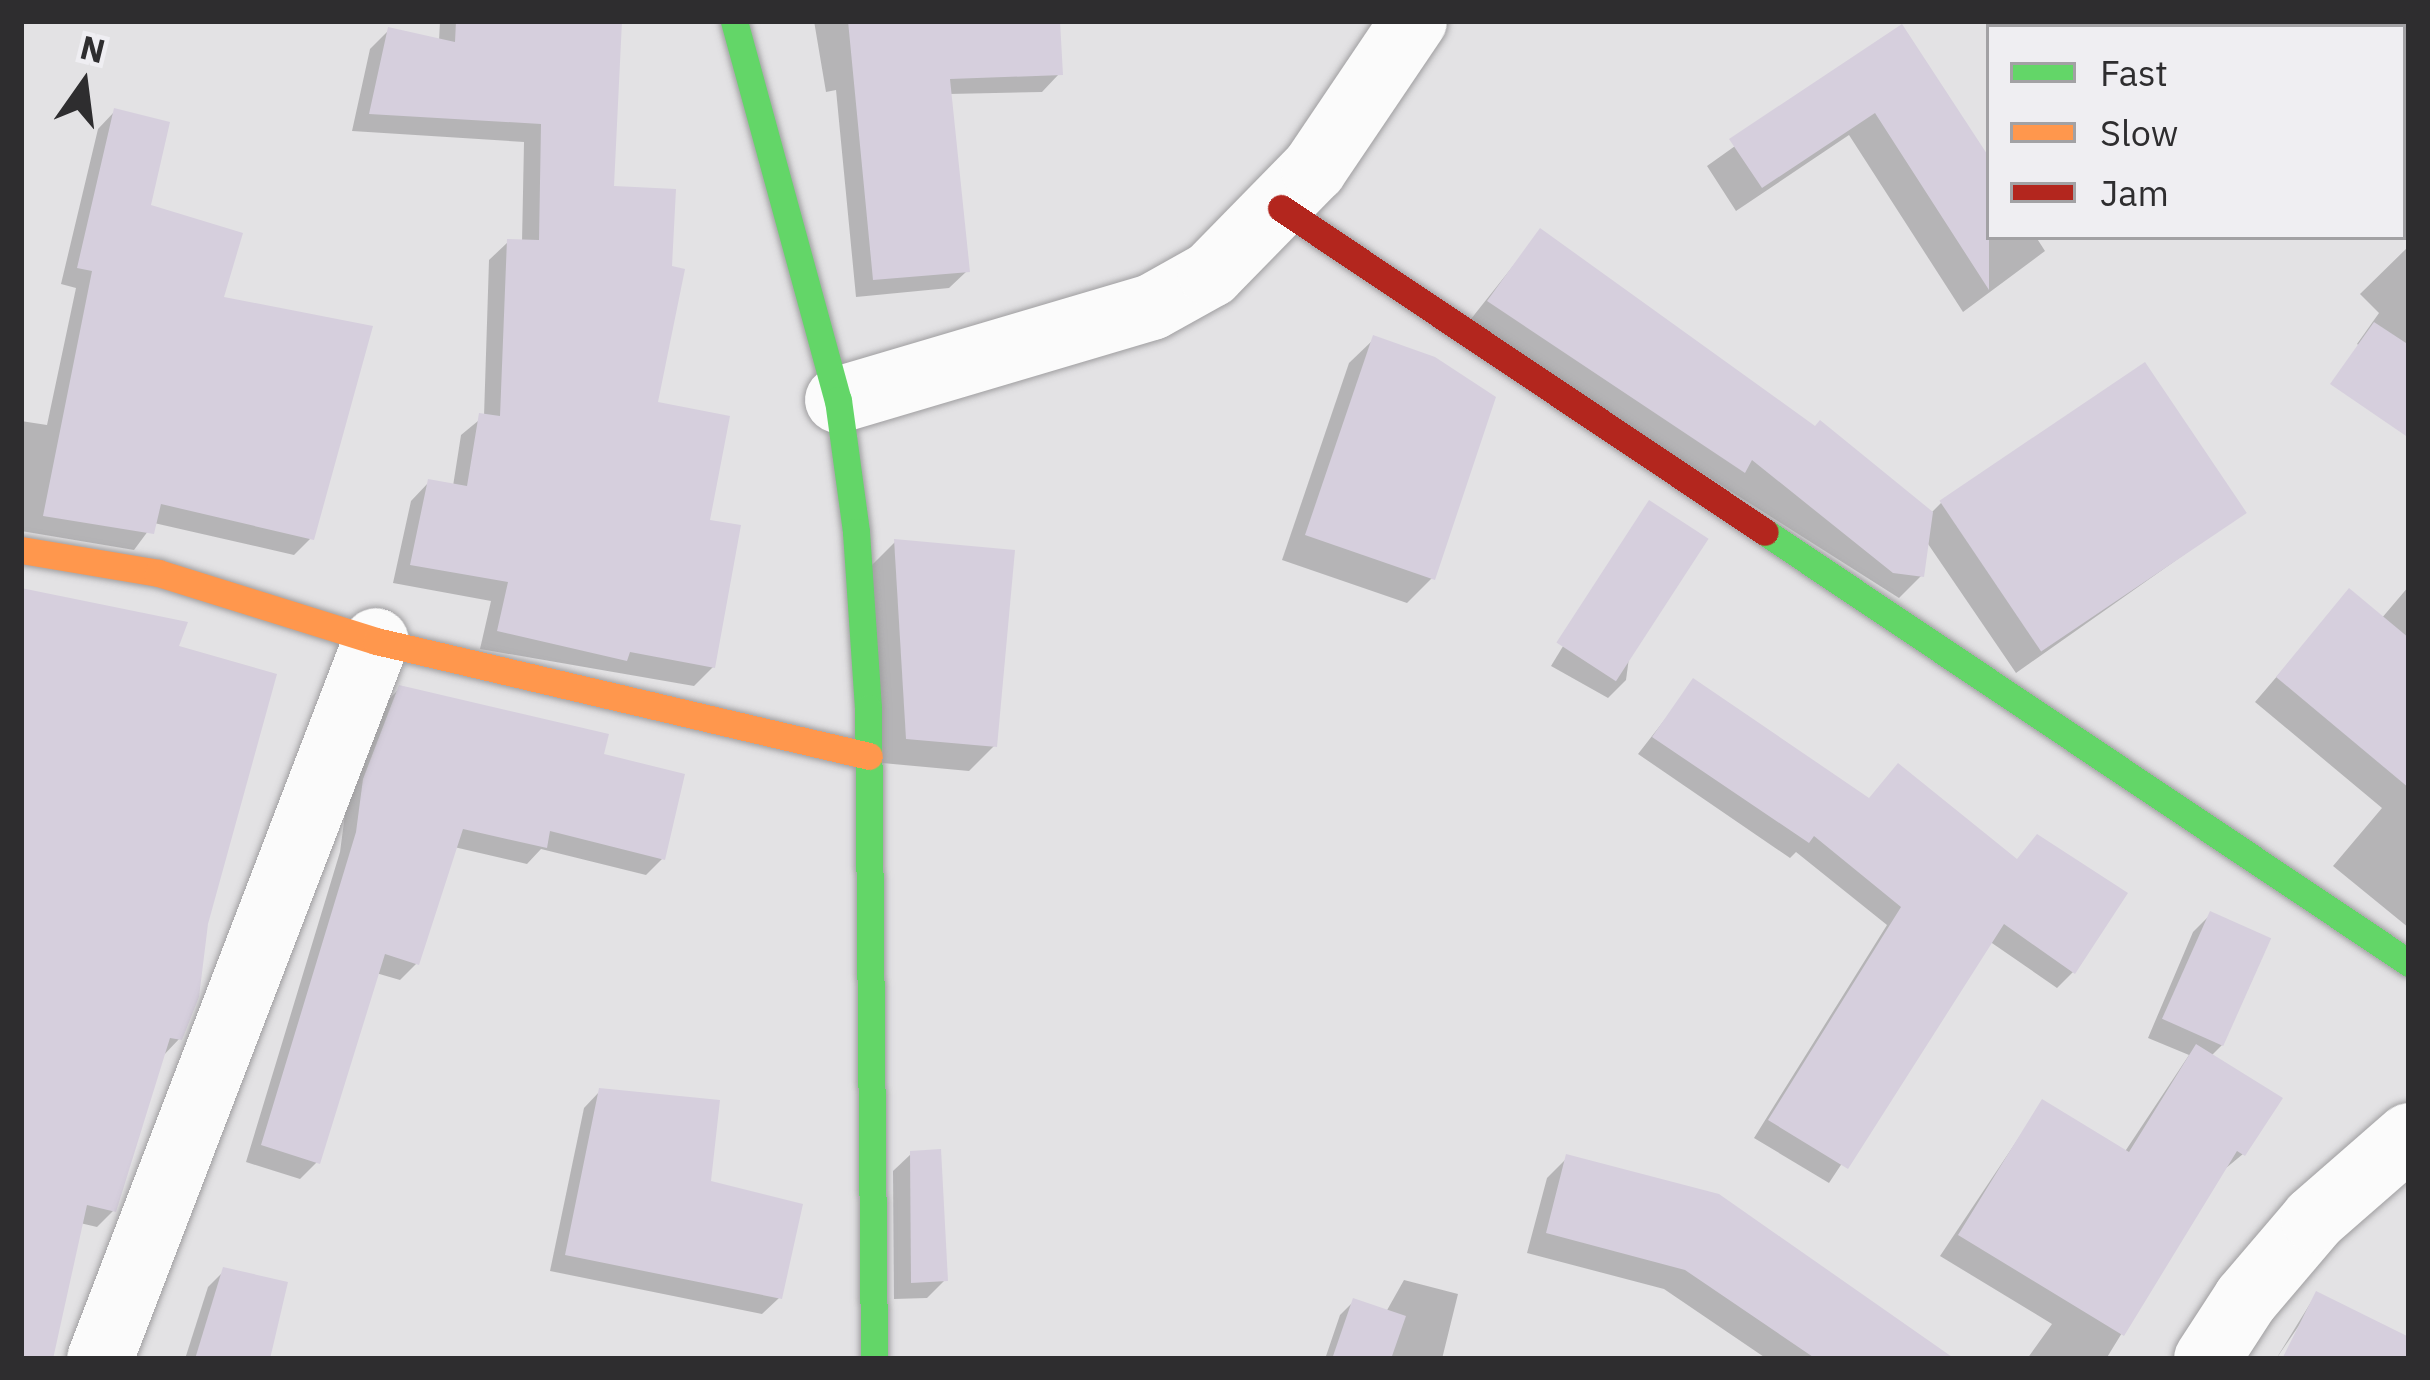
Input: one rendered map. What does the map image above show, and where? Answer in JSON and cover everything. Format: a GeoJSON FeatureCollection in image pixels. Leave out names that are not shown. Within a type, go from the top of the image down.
{"type":"FeatureCollection","features":[{"type":"Feature","properties":{"kind":"street"},"geometry":{"type":"LineString","coordinates":[[734,21],[838,400],[856,532],[868,756],[874,1359]]}},
{"type":"Feature","properties":{"kind":"street"},"geometry":{"type":"LineString","coordinates":[[838,400],[1152,307],[1211,274],[1281,208],[1414,21]]}},
{"type":"Feature","properties":{"kind":"street"},"geometry":{"type":"LineString","coordinates":[[1281,208],[2409,963]]}},
{"type":"Feature","properties":{"kind":"street"},"geometry":{"type":"LineString","coordinates":[[21,550],[158,573],[376,640],[868,756]]}},
{"type":"Feature","properties":{"kind":"street"},"geometry":{"type":"LineString","coordinates":[[100,1359],[376,640]]}},
{"type":"Feature","properties":{"kind":"street"},"geometry":{"type":"LineString","coordinates":[[2207,1359],[2246,1299],[2314,1219],[2409,1136]]}},
{"type":"Feature","properties":{"kind":"building"},"geometry":{"type":"Polygon","coordinates":[[[456,21],[622,21],[614,186],[676,189],[672,266],[685,269],[658,402],[730,416],[710,520],[741,525],[715,668],[630,652],[627,661],[497,631],[508,582],[410,565],[428,479],[467,486],[479,413],[500,416],[507,239],[539,240],[541,124],[369,114],[388,27],[455,42],[456,21]]]}},
{"type":"Feature","properties":{"kind":"building"},"geometry":{"type":"Polygon","coordinates":[[[848,21],[1060,21],[1063,75],[950,79],[970,272],[873,280],[848,21]]]}},
{"type":"Feature","properties":{"kind":"building"},"geometry":{"type":"Polygon","coordinates":[[[1902,24],[1986,152],[1989,290],[1875,113],[1762,188],[1729,139],[1902,24]]]}},
{"type":"Feature","properties":{"kind":"building"},"geometry":{"type":"Polygon","coordinates":[[[114,108],[170,122],[151,205],[243,233],[224,297],[373,326],[314,540],[161,504],[154,534],[43,516],[92,271],[77,268],[114,108]]]}},
{"type":"Feature","properties":{"kind":"building"},"geometry":{"type":"Polygon","coordinates":[[[1540,228],[1815,426],[1820,420],[1933,512],[1924,577],[1893,573],[1752,460],[1745,473],[1487,301],[1540,228]]]}},
{"type":"Feature","properties":{"kind":"building"},"geometry":{"type":"Polygon","coordinates":[[[2374,322],[2409,345],[2409,438],[2330,384],[2374,322]]]}},
{"type":"Feature","properties":{"kind":"building"},"geometry":{"type":"Polygon","coordinates":[[[1373,335],[1435,357],[1496,397],[1435,580],[1305,535],[1373,335]]]}},
{"type":"Feature","properties":{"kind":"building"},"geometry":{"type":"Polygon","coordinates":[[[2145,362],[2247,513],[2041,652],[1939,501],[2145,362]]]}},
{"type":"Feature","properties":{"kind":"building"},"geometry":{"type":"Polygon","coordinates":[[[1649,500],[1709,539],[1616,681],[1556,643],[1649,500]]]}},
{"type":"Feature","properties":{"kind":"building"},"geometry":{"type":"Polygon","coordinates":[[[894,539],[1015,550],[997,747],[906,739],[894,539]]]}},
{"type":"Feature","properties":{"kind":"building"},"geometry":{"type":"Polygon","coordinates":[[[21,588],[188,622],[179,646],[277,674],[208,924],[199,997],[182,1040],[170,1038],[116,1212],[87,1205],[53,1359],[21,1359],[21,588]]]}},
{"type":"Feature","properties":{"kind":"building"},"geometry":{"type":"Polygon","coordinates":[[[2349,588],[2409,638],[2409,788],[2276,677],[2349,588]]]}},
{"type":"Feature","properties":{"kind":"building"},"geometry":{"type":"Polygon","coordinates":[[[1693,678],[1869,798],[1898,763],[2017,859],[2037,834],[2128,893],[2075,974],[2004,924],[1848,1169],[1768,1120],[1901,907],[1814,836],[1809,843],[1652,737],[1693,678]]]}},
{"type":"Feature","properties":{"kind":"building"},"geometry":{"type":"Polygon","coordinates":[[[399,685],[609,734],[604,754],[685,774],[665,860],[550,831],[547,848],[463,829],[419,965],[385,954],[320,1164],[261,1145],[356,832],[363,779],[399,685]]]}},
{"type":"Feature","properties":{"kind":"building"},"geometry":{"type":"Polygon","coordinates":[[[2210,911],[2271,938],[2223,1046],[2162,1019],[2210,911]]]}},
{"type":"Feature","properties":{"kind":"building"},"geometry":{"type":"Polygon","coordinates":[[[2196,1044],[2283,1098],[2245,1156],[2237,1151],[2124,1336],[1958,1235],[2042,1099],[2129,1152],[2196,1044]]]}},
{"type":"Feature","properties":{"kind":"building"},"geometry":{"type":"Polygon","coordinates":[[[599,1088],[720,1100],[711,1181],[803,1204],[782,1299],[565,1255],[599,1088]]]}},
{"type":"Feature","properties":{"kind":"building"},"geometry":{"type":"Polygon","coordinates":[[[941,1149],[948,1281],[911,1283],[910,1151],[941,1149]]]}},
{"type":"Feature","properties":{"kind":"building"},"geometry":{"type":"Polygon","coordinates":[[[1566,1154],[1719,1194],[1955,1359],[1816,1359],[1685,1270],[1546,1233],[1566,1154]]]}},
{"type":"Feature","properties":{"kind":"building"},"geometry":{"type":"Polygon","coordinates":[[[223,1267],[288,1282],[270,1359],[195,1359],[223,1267]]]}},
{"type":"Feature","properties":{"kind":"building"},"geometry":{"type":"Polygon","coordinates":[[[2316,1291],[2409,1337],[2409,1359],[2282,1359],[2316,1291]]]}},
{"type":"Feature","properties":{"kind":"building"},"geometry":{"type":"Polygon","coordinates":[[[1353,1298],[1406,1316],[1391,1359],[1332,1359],[1353,1298]]]}},
{"type":"Feature","properties":{"kind":"traffic: fast"},"geometry":{"type":"LineString","coordinates":[[734,21],[838,400],[856,532],[868,708],[874,1359]]}},
{"type":"Feature","properties":{"kind":"traffic: fast"},"geometry":{"type":"LineString","coordinates":[[1765,532],[2409,963]]}},
{"type":"Feature","properties":{"kind":"traffic: slow"},"geometry":{"type":"LineString","coordinates":[[21,550],[158,573],[376,641],[869,756]]}},
{"type":"Feature","properties":{"kind":"traffic: jam"},"geometry":{"type":"LineString","coordinates":[[1281,208],[1765,532]]}}]}
